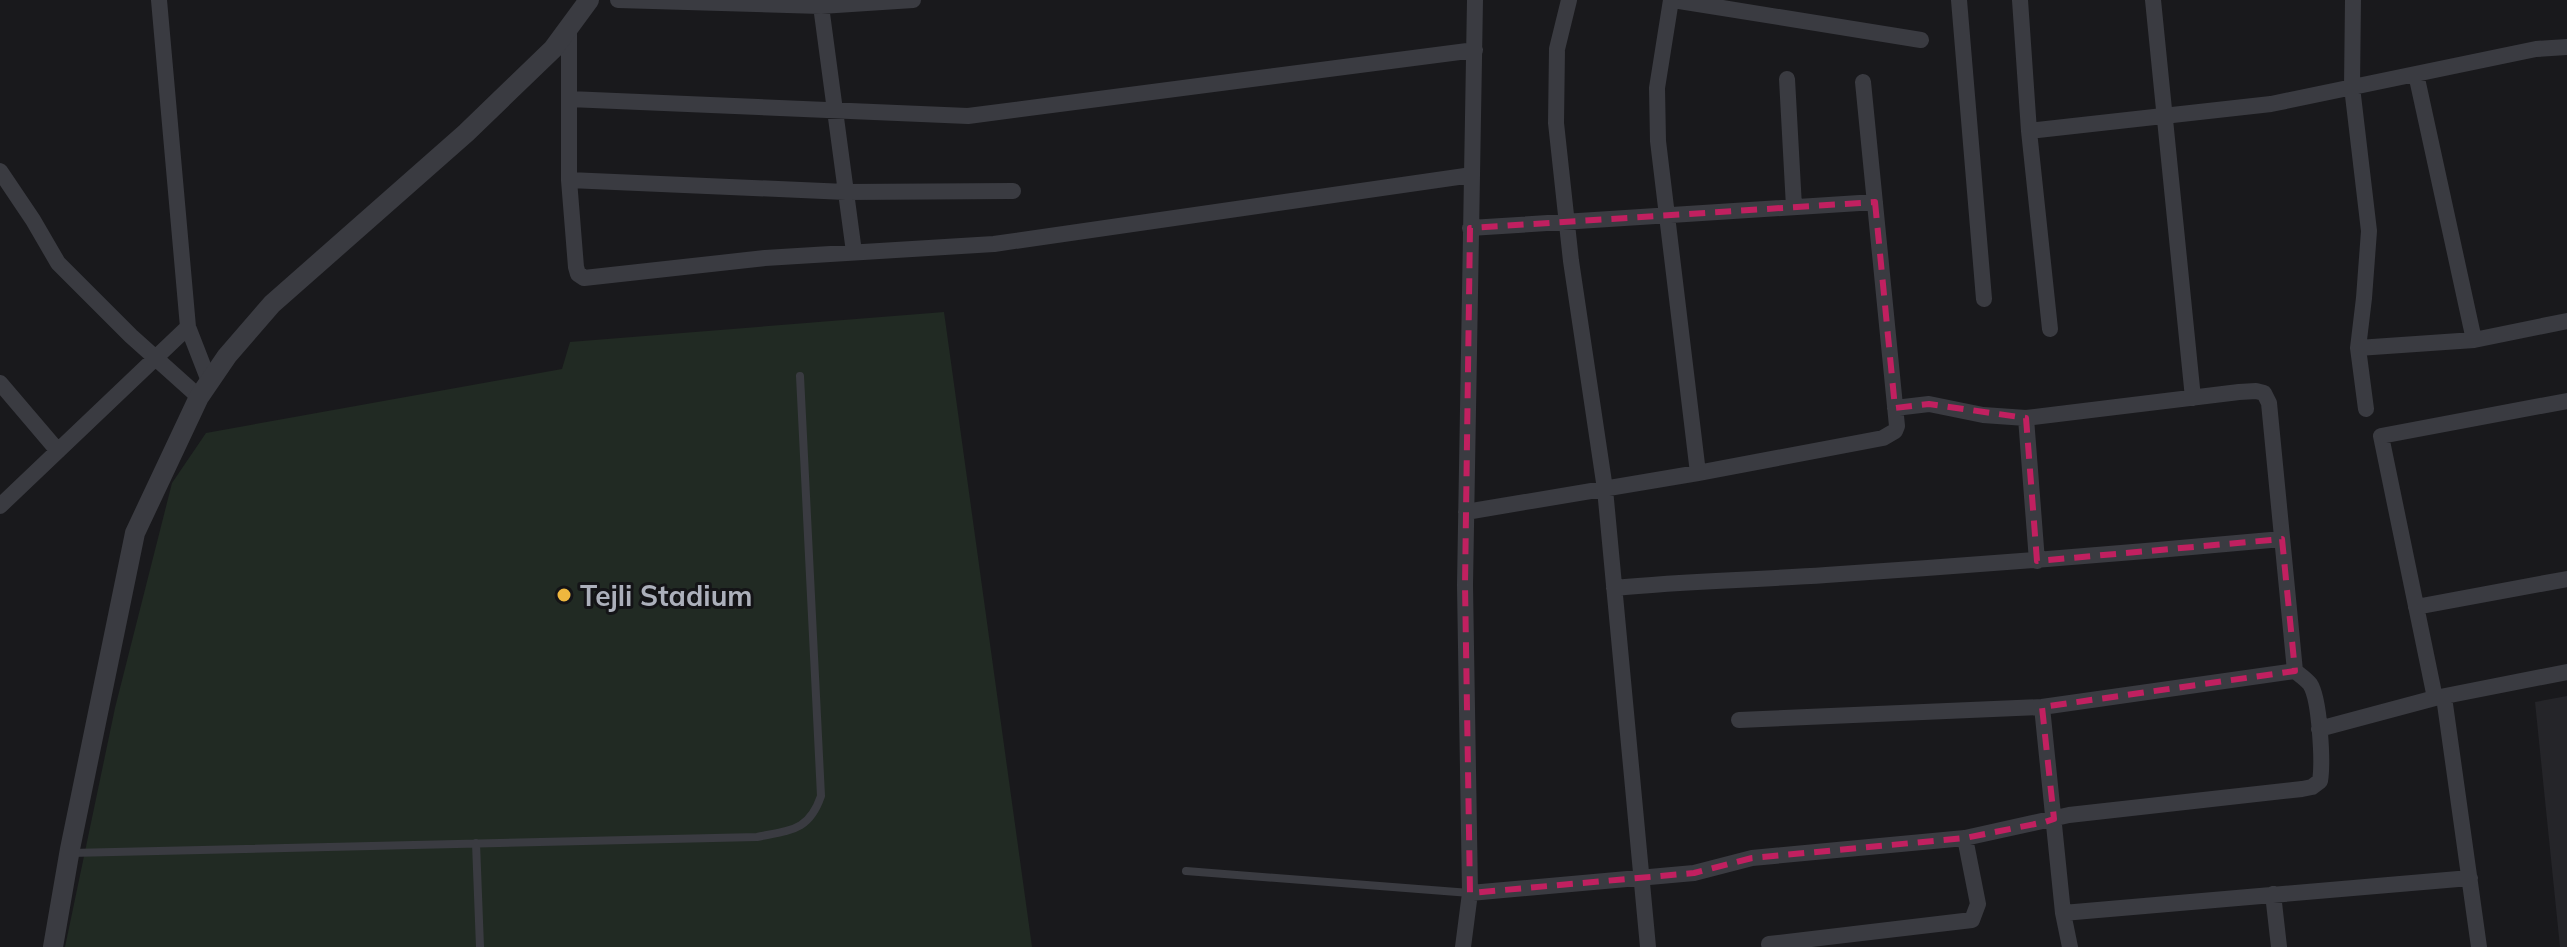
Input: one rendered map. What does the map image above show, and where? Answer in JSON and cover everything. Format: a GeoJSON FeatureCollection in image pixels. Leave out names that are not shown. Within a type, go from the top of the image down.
{"type":"FeatureCollection","features":[{"type":"Feature","properties":{"kind":"street"},"geometry":{"type":"LineString","coordinates":[[159,0],[188,327],[204,389]]}},
{"type":"Feature","properties":{"kind":"street"},"geometry":{"type":"LineString","coordinates":[[53,947],[69,853],[135,533],[204,389],[272,304],[466,133],[553,49],[589,0]]}},
{"type":"Feature","properties":{"kind":"street"},"geometry":{"type":"LineString","coordinates":[[618,0],[821,6],[913,0]]}},
{"type":"Feature","properties":{"kind":"street"},"geometry":{"type":"LineString","coordinates":[[1463,947],[1470,893],[1465,585],[1475,0]]}},
{"type":"Feature","properties":{"kind":"street"},"geometry":{"type":"LineString","coordinates":[[1569,0],[1557,49],[1556,123],[1605,489],[1648,947]]}},
{"type":"Feature","properties":{"kind":"street"},"geometry":{"type":"LineString","coordinates":[[1698,473],[1658,141],[1657,88],[1672,0],[1772,8],[1921,40]]}},
{"type":"Feature","properties":{"kind":"street"},"geometry":{"type":"LineString","coordinates":[[1959,0],[1984,299]]}},
{"type":"Feature","properties":{"kind":"street"},"geometry":{"type":"LineString","coordinates":[[2020,0],[2029,131],[2050,329]]}},
{"type":"Feature","properties":{"kind":"street"},"geometry":{"type":"LineString","coordinates":[[2153,0],[2193,398]]}},
{"type":"Feature","properties":{"kind":"street"},"geometry":{"type":"LineString","coordinates":[[2353,0],[2352,87],[2369,231],[2358,348],[2366,409]]}},
{"type":"Feature","properties":{"kind":"street"},"geometry":{"type":"LineString","coordinates":[[821,6],[854,252]]}},
{"type":"Feature","properties":{"kind":"street"},"geometry":{"type":"LineString","coordinates":[[569,28],[569,180],[576,267],[578,274],[584,278],[765,258],[994,244],[1472,175]]}},
{"type":"Feature","properties":{"kind":"street"},"geometry":{"type":"LineString","coordinates":[[2029,131],[2271,104],[2536,49],[2567,47]]}},
{"type":"Feature","properties":{"kind":"street"},"geometry":{"type":"LineString","coordinates":[[569,99],[968,116],[1475,50]]}},
{"type":"Feature","properties":{"kind":"street"},"geometry":{"type":"LineString","coordinates":[[2416,74],[2474,340]]}},
{"type":"Feature","properties":{"kind":"street"},"geometry":{"type":"LineString","coordinates":[[1787,79],[1794,207]]}},
{"type":"Feature","properties":{"kind":"street"},"geometry":{"type":"LineString","coordinates":[[1466,512],[1698,473],[1888,436],[1895,431],[1897,426],[1863,82]]}},
{"type":"Feature","properties":{"kind":"street"},"geometry":{"type":"LineString","coordinates":[[0,171],[58,263],[156,358],[204,389]]}},
{"type":"Feature","properties":{"kind":"street"},"geometry":{"type":"LineString","coordinates":[[569,180],[846,192],[1013,191]]}},
{"type":"Feature","properties":{"kind":"street"},"geometry":{"type":"LineString","coordinates":[[1470,228],[1875,202]]}},
{"type":"Feature","properties":{"kind":"street"},"geometry":{"type":"LineString","coordinates":[[2358,348],[2474,340],[2567,321]]}},
{"type":"Feature","properties":{"kind":"street"},"geometry":{"type":"LineString","coordinates":[[0,506],[188,327]]}},
{"type":"Feature","properties":{"kind":"street"},"geometry":{"type":"LineString","coordinates":[[0,383],[58,451]]}},
{"type":"Feature","properties":{"kind":"street"},"geometry":{"type":"LineString","coordinates":[[1470,893],[1694,873],[1752,858],[1965,838],[2069,815],[2312,787],[2320,781],[2319,729],[2314,694],[2310,685],[2295,671],[2269,403],[2264,393],[2248,391],[2026,418],[1983,415],[1929,404],[1895,408]]}},
{"type":"Feature","properties":{"kind":"street"},"geometry":{"type":"LineString","coordinates":[[2479,947],[2440,698],[2416,607],[2381,436],[2567,401]]}},
{"type":"Feature","properties":{"kind":"street"},"geometry":{"type":"LineString","coordinates":[[2026,418],[2037,561]]}},
{"type":"Feature","properties":{"kind":"street"},"geometry":{"type":"LineString","coordinates":[[1614,588],[1682,581],[1748,581],[2037,561],[2282,539]]}},
{"type":"Feature","properties":{"kind":"street"},"geometry":{"type":"LineString","coordinates":[[2416,607],[2567,579]]}},
{"type":"Feature","properties":{"kind":"street"},"geometry":{"type":"LineString","coordinates":[[1739,720],[2042,707],[2295,671]]}},
{"type":"Feature","properties":{"kind":"street"},"geometry":{"type":"LineString","coordinates":[[2319,729],[2440,698],[2567,672]]}},
{"type":"Feature","properties":{"kind":"street"},"geometry":{"type":"LineString","coordinates":[[2042,707],[2063,913],[2070,947]]}},
{"type":"Feature","properties":{"kind":"street"},"geometry":{"type":"LineString","coordinates":[[1769,944],[1972,920],[1978,904],[1965,838]]}},
{"type":"Feature","properties":{"kind":"street"},"geometry":{"type":"LineString","coordinates":[[2063,913],[2470,878]]}},
{"type":"Feature","properties":{"kind":"street"},"geometry":{"type":"LineString","coordinates":[[2273,894],[2279,947]]}},
{"type":"Feature","properties":{"kind":"lane"},"geometry":{"type":"LineString","coordinates":[[69,853],[757,837],[800,826],[815,814],[821,796],[800,376]]}},
{"type":"Feature","properties":{"kind":"lane"},"geometry":{"type":"LineString","coordinates":[[476,843],[480,947]]}},
{"type":"Feature","properties":{"kind":"lane"},"geometry":{"type":"LineString","coordinates":[[1186,871],[1470,893]]}},
{"type":"Feature","properties":{"kind":"highlighted area"},"geometry":{"type":"Polygon","coordinates":[[[1875,202],[1895,408],[1929,404],[2026,418],[2037,561],[2282,539],[2295,671],[2042,707],[2054,819],[2045,822],[1965,838],[1752,858],[1694,873],[1470,893],[1465,585],[1470,228],[1875,202]]]}},
{"type":"Feature","properties":{"kind":"shaded area","name":"Tejli Stadium"},"geometry":{"type":"Polygon","coordinates":[[[944,312],[1032,947],[65,947],[115,708],[172,483],[206,433],[562,369],[570,342],[944,312]]]}},
{"type":"Feature","properties":{"kind":"shaded area"},"geometry":{"type":"Polygon","coordinates":[[[2567,696],[2567,947],[2560,947],[2535,702],[2567,696]]]}},
{"type":"Feature","properties":{"kind":"place","name":"Tejli Stadium"},"geometry":{"type":"Point","coordinates":[564,595]}}]}
